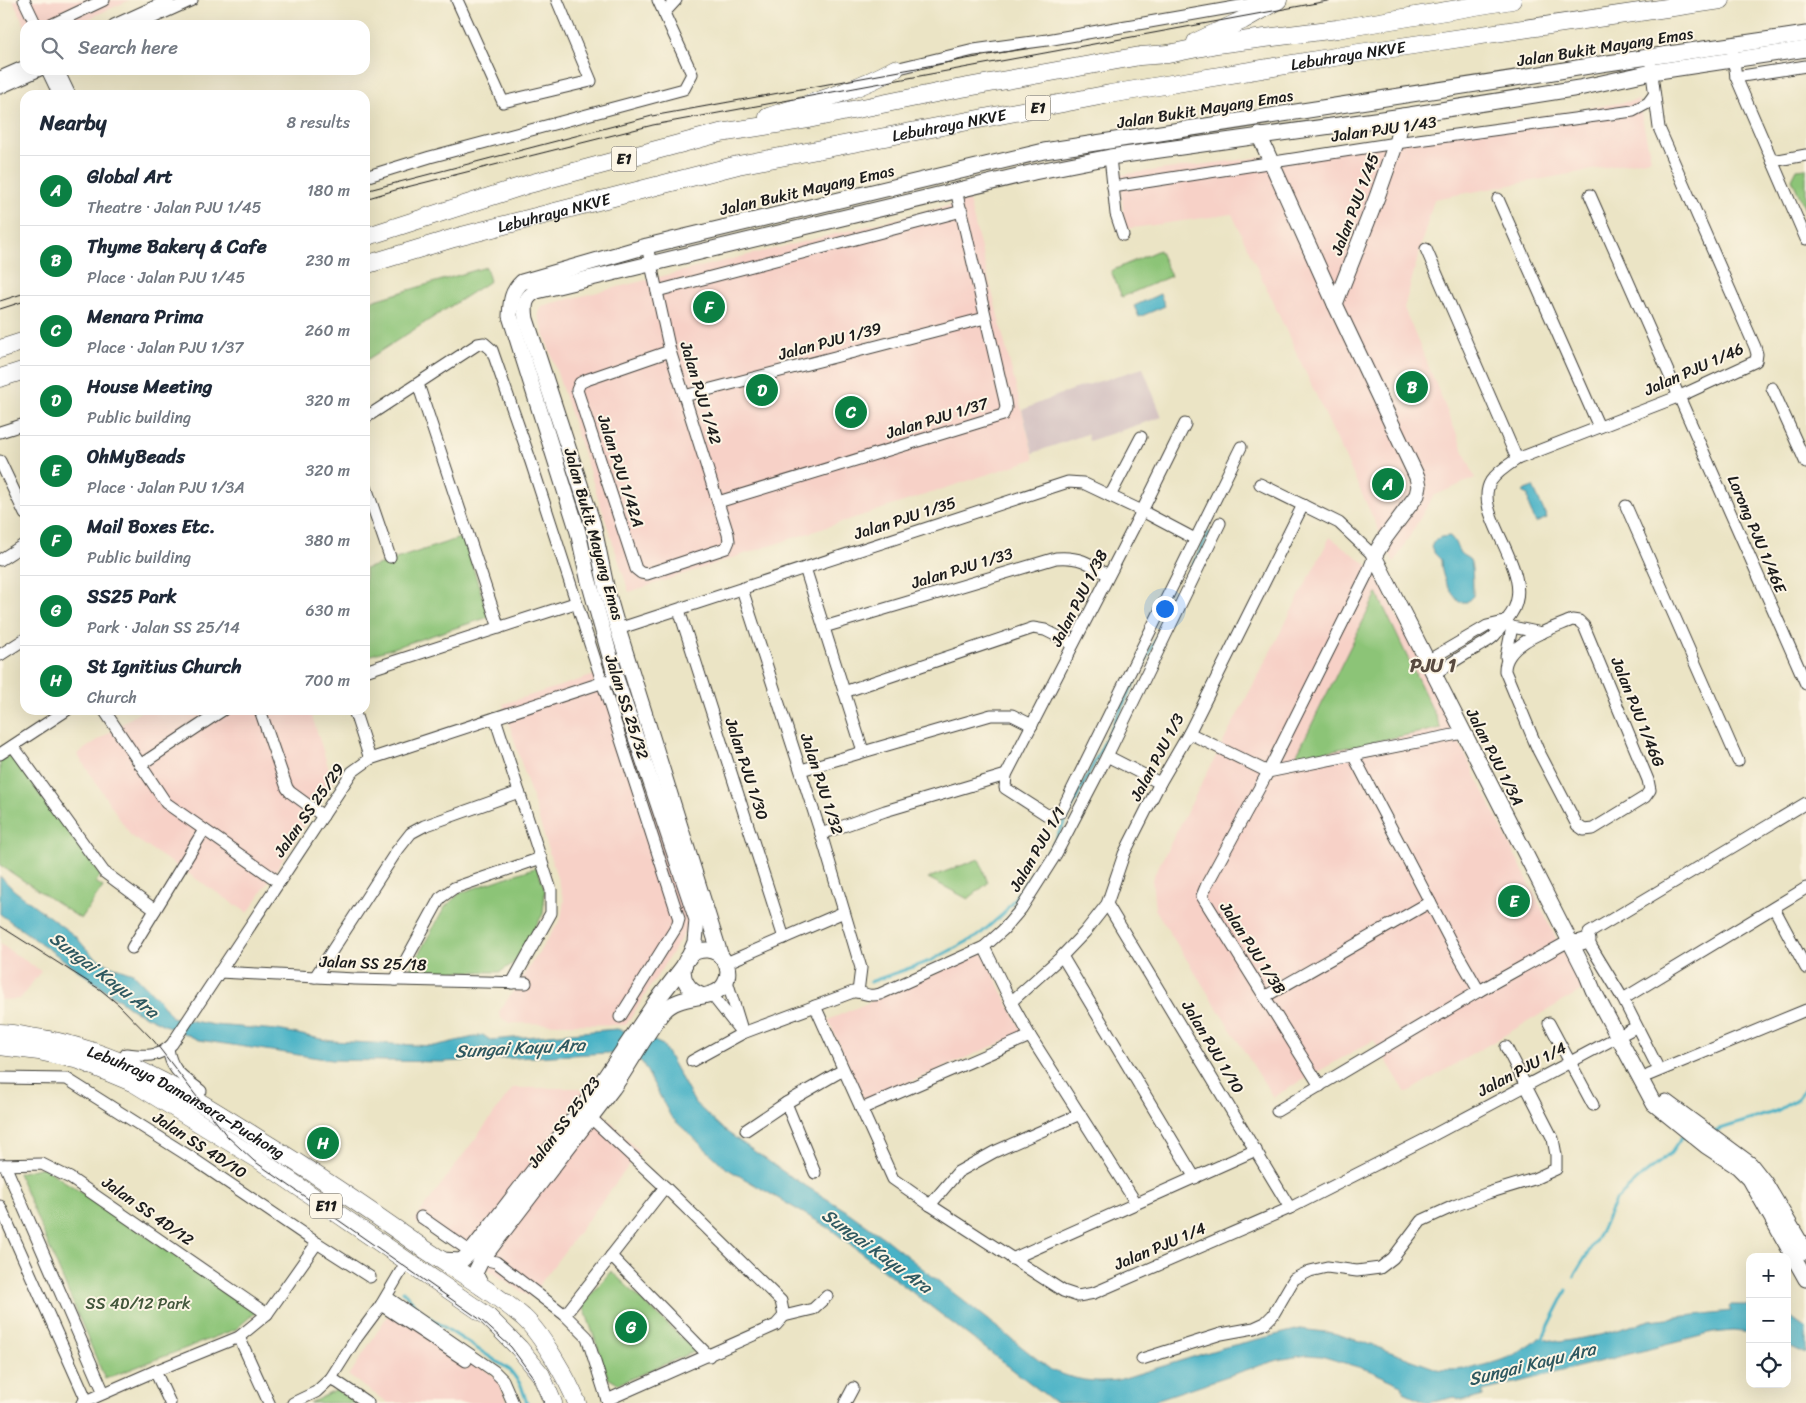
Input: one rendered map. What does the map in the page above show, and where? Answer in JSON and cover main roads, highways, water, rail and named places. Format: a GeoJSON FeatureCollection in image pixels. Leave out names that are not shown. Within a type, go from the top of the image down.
{"type":"FeatureCollection","features":[{"type":"Feature","properties":{"kind":"highway"},"geometry":{"type":"LineString","coordinates":[[1168,54],[1201,40],[1277,0]]}},
{"type":"Feature","properties":{"kind":"highway","name":"Lebuhraya NKVE"},"geometry":{"type":"LineString","coordinates":[[370,235],[529,184],[720,133],[808,119],[951,90],[1140,56],[1168,54],[1217,44],[1336,29],[1512,0]]}},
{"type":"Feature","properties":{"kind":"highway","name":"Lebuhraya NKVE"},"geometry":{"type":"LineString","coordinates":[[370,263],[454,238],[738,164],[1110,94],[1340,56],[1721,0]]}},
{"type":"Feature","properties":{"kind":"highway"},"geometry":{"type":"LineString","coordinates":[[720,133],[830,97],[873,81],[895,69]]}},
{"type":"Feature","properties":{"kind":"highway"},"geometry":{"type":"LineString","coordinates":[[0,349],[20,343]]}},
{"type":"Feature","properties":{"kind":"highway"},"geometry":{"type":"LineString","coordinates":[[0,378],[20,372]]}},
{"type":"Feature","properties":{"kind":"highway"},"geometry":{"type":"LineString","coordinates":[[0,1022],[70,1035],[126,1054],[201,1091],[242,1117],[344,1193]]}},
{"type":"Feature","properties":{"kind":"highway","name":"Lebuhraya Damansara–Puchong"},"geometry":{"type":"LineString","coordinates":[[0,1033],[74,1045],[144,1072],[200,1102],[344,1193],[524,1318],[548,1348],[577,1403]]}},
{"type":"Feature","properties":{"kind":"highway","name":"Lebuhraya Damansara–Puchong"},"geometry":{"type":"LineString","coordinates":[[0,1046],[39,1051],[79,1060],[134,1083],[261,1161],[487,1316],[519,1348],[541,1375],[553,1403]]}},
{"type":"Feature","properties":{"kind":"highway"},"geometry":{"type":"LineString","coordinates":[[0,1057],[46,1062],[61,1056]]}},
{"type":"Feature","properties":{"kind":"main road","name":"Jalan Bukit Mayang Emas"},"geometry":{"type":"LineString","coordinates":[[724,960],[618,629],[607,591],[593,524],[526,319],[526,301],[530,294],[1034,172],[1110,157],[1403,116],[1579,88],[1806,34]]}},
{"type":"Feature","properties":{"kind":"main road","name":"Jalan Bukit Mayang Emas"},"geometry":{"type":"LineString","coordinates":[[686,961],[695,942],[697,920],[609,680],[578,532],[510,316],[511,297],[515,288],[522,282],[647,246],[1044,151],[1650,57],[1806,49]]}},
{"type":"Feature","properties":{"kind":"main road","name":"Jalan PJU 1/45"},"geometry":{"type":"LineString","coordinates":[[1335,304],[1396,143],[1403,116]]}},
{"type":"Feature","properties":{"kind":"main road","name":"Jalan PJU 1/45"},"geometry":{"type":"LineString","coordinates":[[1259,136],[1335,304],[1417,477],[1419,486],[1417,495],[1374,556]]}},
{"type":"Feature","properties":{"kind":"main road"},"geometry":{"type":"LineString","coordinates":[[1044,151],[1070,154],[1098,151],[1110,157],[1119,146],[1134,138]]}},
{"type":"Feature","properties":{"kind":"main road"},"geometry":{"type":"LineString","coordinates":[[928,179],[946,181],[953,185],[956,190]]}},
{"type":"Feature","properties":{"kind":"main road","name":"Jalan PJU 1/3A"},"geometry":{"type":"LineString","coordinates":[[1374,556],[1569,941],[1586,973],[1598,980],[1626,1032]]}},
{"type":"Feature","properties":{"kind":"main road"},"geometry":{"type":"LineString","coordinates":[[1569,941],[1578,943],[1588,940]]}},
{"type":"Feature","properties":{"kind":"main road"},"geometry":{"type":"LineString","coordinates":[[708,950],[724,960],[728,968],[727,981],[724,987],[707,995],[690,989],[683,977],[686,961],[693,954],[708,950]]}},
{"type":"Feature","properties":{"kind":"main road","name":"Jalan SS 25/23"},"geometry":{"type":"LineString","coordinates":[[477,1255],[590,1117],[606,1086],[653,1017],[686,961]]}},
{"type":"Feature","properties":{"kind":"main road","name":"Jalan SS 25/23"},"geometry":{"type":"LineString","coordinates":[[653,1017],[679,1000],[707,995]]}},
{"type":"Feature","properties":{"kind":"main road"},"geometry":{"type":"LineString","coordinates":[[1626,1032],[1654,1073],[1663,1100],[1674,1114]]}},
{"type":"Feature","properties":{"kind":"main road"},"geometry":{"type":"LineString","coordinates":[[1626,1032],[1654,1104],[1674,1114],[1714,1143],[1750,1179],[1806,1252]]}},
{"type":"Feature","properties":{"kind":"main road","name":"Jalan SS 25/23"},"geometry":{"type":"LineString","coordinates":[[482,1288],[475,1273],[477,1255],[588,1100],[606,1086]]}},
{"type":"Feature","properties":{"kind":"main road"},"geometry":{"type":"LineString","coordinates":[[588,1100],[587,1108],[590,1117]]}},
{"type":"Feature","properties":{"kind":"main road"},"geometry":{"type":"LineString","coordinates":[[1773,1209],[1806,1279]]}},
{"type":"Feature","properties":{"kind":"main road"},"geometry":{"type":"LineString","coordinates":[[441,1260],[461,1261],[477,1255]]}},
{"type":"Feature","properties":{"kind":"water"},"geometry":{"type":"Polygon","coordinates":[[[1160,294],[1165,306],[1139,317],[1134,306],[1160,294]]]}},
{"type":"Feature","properties":{"kind":"water"},"geometry":{"type":"Polygon","coordinates":[[[1533,487],[1547,518],[1536,523],[1529,507],[1528,495],[1523,492],[1533,487]]]}},
{"type":"Feature","properties":{"kind":"water"},"geometry":{"type":"Polygon","coordinates":[[[1450,536],[1460,553],[1469,559],[1471,563],[1473,596],[1467,602],[1459,602],[1452,592],[1444,577],[1441,560],[1431,547],[1434,541],[1441,537],[1450,536]]]}},
{"type":"Feature","properties":{"kind":"water","name":"Sungai Kayu Ara"},"geometry":{"type":"Polygon","coordinates":[[[0,876],[15,891],[75,936],[92,955],[109,965],[133,973],[161,1002],[172,1017],[214,1025],[278,1030],[331,1041],[434,1046],[483,1035],[490,1040],[617,1029],[641,1035],[663,1045],[695,1103],[724,1130],[884,1238],[1051,1370],[1076,1378],[1092,1381],[1118,1380],[1222,1348],[1300,1329],[1333,1333],[1437,1369],[1449,1370],[1477,1367],[1506,1358],[1520,1352],[1540,1337],[1560,1342],[1600,1335],[1650,1320],[1731,1311],[1729,1307],[1731,1305],[1746,1305],[1746,1333],[1733,1331],[1713,1333],[1483,1391],[1483,1396],[1469,1400],[1455,1397],[1428,1403],[1404,1392],[1402,1385],[1368,1370],[1321,1356],[1307,1355],[1278,1360],[1146,1403],[1056,1403],[829,1228],[726,1168],[671,1117],[642,1062],[607,1053],[442,1062],[332,1060],[199,1040],[133,1010],[0,914],[0,876]]]}},
{"type":"Feature","properties":{"kind":"water"},"geometry":{"type":"Polygon","coordinates":[[[1791,1317],[1806,1328],[1806,1354],[1791,1347],[1791,1317]]]}},
{"type":"Feature","properties":{"kind":"waterway"},"geometry":{"type":"LineString","coordinates":[[870,982],[930,961],[978,936],[1004,913],[1055,841],[1209,533]]}},
{"type":"Feature","properties":{"kind":"waterway"},"geometry":{"type":"LineString","coordinates":[[1714,1131],[1777,1111],[1798,1098],[1806,1087]]}},
{"type":"Feature","properties":{"kind":"waterway"},"geometry":{"type":"LineString","coordinates":[[1574,1276],[1599,1235],[1615,1201],[1671,1153],[1682,1137],[1686,1137]]}},
{"type":"Feature","properties":{"kind":"waterway"},"geometry":{"type":"LineString","coordinates":[[1541,1341],[1567,1290]]}},
{"type":"Feature","properties":{"kind":"waterway"},"geometry":{"type":"LineString","coordinates":[[403,1291],[424,1314],[510,1370],[521,1385],[527,1403]]}},
{"type":"Feature","properties":{"kind":"tram line"},"geometry":{"type":"LineString","coordinates":[[370,198],[653,125],[1333,0]]}},
{"type":"Feature","properties":{"kind":"tram line"},"geometry":{"type":"LineString","coordinates":[[370,190],[652,116],[1027,48]]}},
{"type":"Feature","properties":{"kind":"tram line"},"geometry":{"type":"LineString","coordinates":[[0,301],[20,295]]}},
{"type":"Feature","properties":{"kind":"tram line"},"geometry":{"type":"LineString","coordinates":[[0,309],[20,303]]}},
{"type":"Feature","properties":{"kind":"tram line"},"geometry":{"type":"LineString","coordinates":[[0,926],[101,990],[119,1005],[154,1041],[227,1136],[254,1161],[481,1320],[511,1347],[533,1377],[544,1403]]}},
{"type":"Feature","properties":{"kind":"place","name":"Mail Boxes Etc."},"geometry":{"type":"Point","coordinates":[709,307]}},
{"type":"Feature","properties":{"kind":"place","name":"Thyme Bakery & Cafe"},"geometry":{"type":"Point","coordinates":[1412,387]}},
{"type":"Feature","properties":{"kind":"place","name":"House Meeting"},"geometry":{"type":"Point","coordinates":[762,390]}},
{"type":"Feature","properties":{"kind":"place","name":"Menara Prima"},"geometry":{"type":"Point","coordinates":[851,412]}},
{"type":"Feature","properties":{"kind":"place","name":"Global Art"},"geometry":{"type":"Point","coordinates":[1388,484]}},
{"type":"Feature","properties":{"kind":"place","name":"OhMyBeads"},"geometry":{"type":"Point","coordinates":[1514,901]}},
{"type":"Feature","properties":{"kind":"place","name":"St Ignitius Church"},"geometry":{"type":"Point","coordinates":[323,1143]}},
{"type":"Feature","properties":{"kind":"place","name":"SS25 Park"},"geometry":{"type":"Point","coordinates":[631,1327]}},
{"type":"Feature","properties":{"kind":"district","name":"PJU 1"},"geometry":{"type":"Point","coordinates":[1433,665]}},
{"type":"Feature","properties":{"kind":"park label","name":"SS 4D/12 Park"},"geometry":{"type":"Point","coordinates":[138,1303]}}]}
